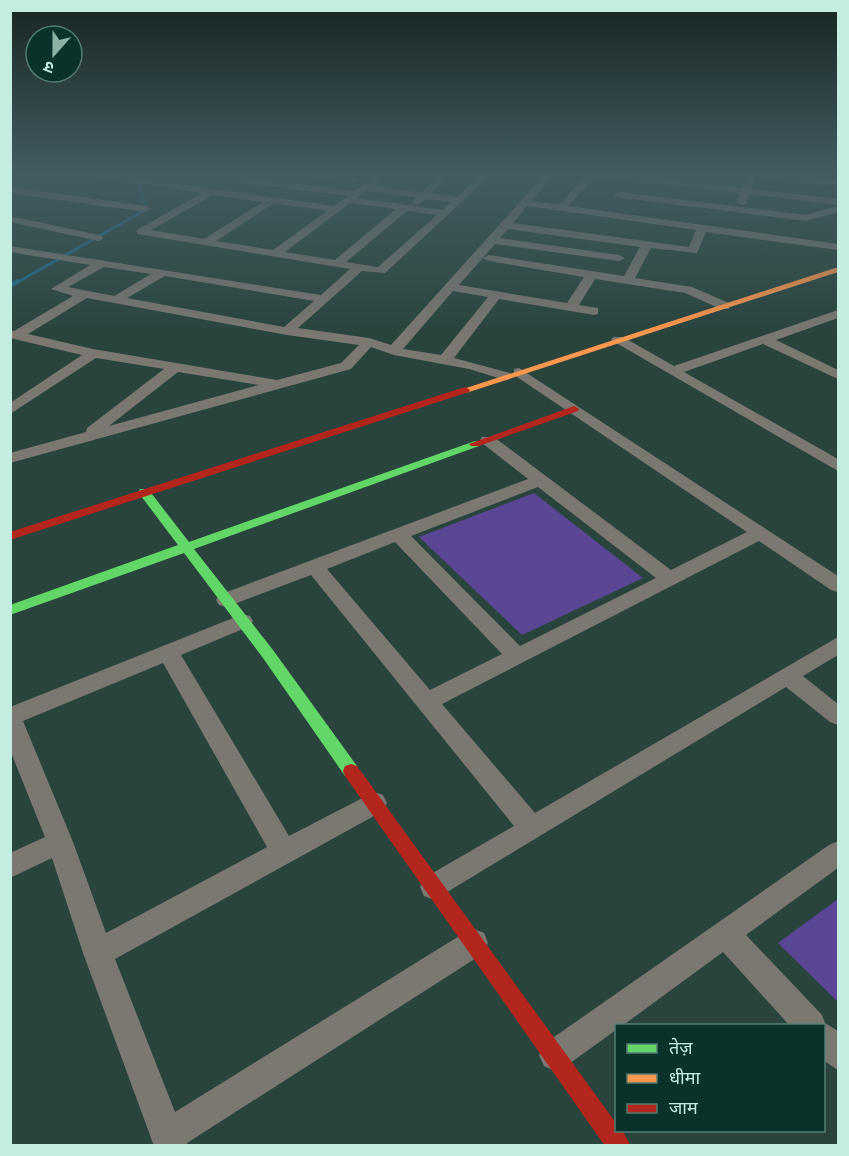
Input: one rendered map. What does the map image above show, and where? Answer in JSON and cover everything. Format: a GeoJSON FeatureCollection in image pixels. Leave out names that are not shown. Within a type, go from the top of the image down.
{"type":"FeatureCollection","features":[{"type":"Feature","properties":{"kind":"street"},"geometry":{"type":"LineString","coordinates":[[46,227],[99,238]]}},
{"type":"Feature","properties":{"kind":"street"},"geometry":{"type":"LineString","coordinates":[[150,227],[141,232],[381,271],[430,227]]}},
{"type":"Feature","properties":{"kind":"street"},"geometry":{"type":"LineString","coordinates":[[205,243],[232,227]]}},
{"type":"Feature","properties":{"kind":"street"},"geometry":{"type":"LineString","coordinates":[[275,254],[312,227]]}},
{"type":"Feature","properties":{"kind":"street"},"geometry":{"type":"LineString","coordinates":[[337,264],[383,227]]}},
{"type":"Feature","properties":{"kind":"street"},"geometry":{"type":"LineString","coordinates":[[394,351],[503,227]]}},
{"type":"Feature","properties":{"kind":"street"},"geometry":{"type":"LineString","coordinates":[[561,227],[620,229],[703,227],[838,247]]}},
{"type":"Feature","properties":{"kind":"street"},"geometry":{"type":"LineString","coordinates":[[614,227],[647,245],[693,251],[703,227]]}},
{"type":"Feature","properties":{"kind":"street"},"geometry":{"type":"LineString","coordinates":[[10,248],[51,228]]}},
{"type":"Feature","properties":{"kind":"street"},"geometry":{"type":"LineString","coordinates":[[492,240],[619,258]]}},
{"type":"Feature","properties":{"kind":"street"},"geometry":{"type":"LineString","coordinates":[[628,280],[647,245]]}},
{"type":"Feature","properties":{"kind":"street"},"geometry":{"type":"LineString","coordinates":[[10,248],[323,299]]}},
{"type":"Feature","properties":{"kind":"street"},"geometry":{"type":"LineString","coordinates":[[489,258],[688,290],[725,306]]}},
{"type":"Feature","properties":{"kind":"street"},"geometry":{"type":"LineString","coordinates":[[103,262],[57,289],[286,331],[369,342],[394,351],[512,374],[574,409],[838,585]]}},
{"type":"Feature","properties":{"kind":"street"},"geometry":{"type":"LineString","coordinates":[[286,331],[360,267]]}},
{"type":"Feature","properties":{"kind":"street"},"geometry":{"type":"LineString","coordinates":[[10,536],[838,270]]}},
{"type":"Feature","properties":{"kind":"street"},"geometry":{"type":"LineString","coordinates":[[115,300],[163,272]]}},
{"type":"Feature","properties":{"kind":"street"},"geometry":{"type":"LineString","coordinates":[[571,307],[592,274]]}},
{"type":"Feature","properties":{"kind":"street"},"geometry":{"type":"LineString","coordinates":[[450,287],[594,311]]}},
{"type":"Feature","properties":{"kind":"street"},"geometry":{"type":"LineString","coordinates":[[10,349],[19,336],[85,294]]}},
{"type":"Feature","properties":{"kind":"street"},"geometry":{"type":"LineString","coordinates":[[445,360],[496,295]]}},
{"type":"Feature","properties":{"kind":"street"},"geometry":{"type":"LineString","coordinates":[[673,371],[838,314]]}},
{"type":"Feature","properties":{"kind":"street"},"geometry":{"type":"LineString","coordinates":[[19,336],[93,353],[278,384]]}},
{"type":"Feature","properties":{"kind":"street"},"geometry":{"type":"LineString","coordinates":[[618,340],[838,466]]}},
{"type":"Feature","properties":{"kind":"street"},"geometry":{"type":"LineString","coordinates":[[765,340],[838,375]]}},
{"type":"Feature","properties":{"kind":"street"},"geometry":{"type":"LineString","coordinates":[[10,458],[345,366],[369,342]]}},
{"type":"Feature","properties":{"kind":"street"},"geometry":{"type":"LineString","coordinates":[[10,410],[93,353]]}},
{"type":"Feature","properties":{"kind":"street"},"geometry":{"type":"LineString","coordinates":[[85,438],[174,368]]}},
{"type":"Feature","properties":{"kind":"street"},"geometry":{"type":"LineString","coordinates":[[10,610],[574,409]]}},
{"type":"Feature","properties":{"kind":"street"},"geometry":{"type":"LineString","coordinates":[[488,440],[670,579]]}},
{"type":"Feature","properties":{"kind":"street"},"geometry":{"type":"LineString","coordinates":[[226,600],[540,480]]}},
{"type":"Feature","properties":{"kind":"street"},"geometry":{"type":"LineString","coordinates":[[144,492],[243,621],[555,1055],[610,1142]]}},
{"type":"Feature","properties":{"kind":"street"},"geometry":{"type":"LineString","coordinates":[[427,702],[760,533]]}},
{"type":"Feature","properties":{"kind":"street"},"geometry":{"type":"LineString","coordinates":[[398,534],[518,656]]}},
{"type":"Feature","properties":{"kind":"street"},"geometry":{"type":"LineString","coordinates":[[314,566],[532,829]]}},
{"type":"Feature","properties":{"kind":"street"},"geometry":{"type":"LineString","coordinates":[[243,621],[10,718],[18,762],[60,842],[98,953],[169,1141],[474,943]]}},
{"type":"Feature","properties":{"kind":"street"},"geometry":{"type":"LineString","coordinates":[[434,887],[838,645]]}},
{"type":"Feature","properties":{"kind":"street"},"geometry":{"type":"LineString","coordinates":[[168,652],[284,852]]}},
{"type":"Feature","properties":{"kind":"street"},"geometry":{"type":"LineString","coordinates":[[787,676],[838,716]]}},
{"type":"Feature","properties":{"kind":"street"},"geometry":{"type":"LineString","coordinates":[[98,953],[374,803]]}},
{"type":"Feature","properties":{"kind":"street"},"geometry":{"type":"LineString","coordinates":[[10,866],[60,842]]}},
{"type":"Feature","properties":{"kind":"street"},"geometry":{"type":"LineString","coordinates":[[555,1055],[838,853]]}},
{"type":"Feature","properties":{"kind":"street"},"geometry":{"type":"LineString","coordinates":[[724,934],[809,1024]]}},
{"type":"Feature","properties":{"kind":"street"},"geometry":{"type":"LineString","coordinates":[[825,1039],[838,1054]]}},
{"type":"Feature","properties":{"kind":"shaded area"},"geometry":{"type":"Polygon","coordinates":[[[534,493],[643,578],[522,635],[419,537],[534,493]]]}},
{"type":"Feature","properties":{"kind":"shaded area"},"geometry":{"type":"Polygon","coordinates":[[[838,899],[838,1002],[778,943],[838,899]]]}},
{"type":"Feature","properties":{"kind":"waterway"},"geometry":{"type":"LineString","coordinates":[[16,283],[115,227]]}},
{"type":"Feature","properties":{"kind":"waterway"},"geometry":{"type":"LineString","coordinates":[[10,286],[18,281]]}},
{"type":"Feature","properties":{"kind":"traffic: fast"},"geometry":{"type":"LineString","coordinates":[[10,610],[475,444]]}},
{"type":"Feature","properties":{"kind":"traffic: fast"},"geometry":{"type":"LineString","coordinates":[[144,492],[268,654],[351,771]]}},
{"type":"Feature","properties":{"kind":"traffic: slow"},"geometry":{"type":"LineString","coordinates":[[465,390],[838,270]]}},
{"type":"Feature","properties":{"kind":"traffic: jam"},"geometry":{"type":"LineString","coordinates":[[10,536],[465,390]]}},
{"type":"Feature","properties":{"kind":"traffic: jam"},"geometry":{"type":"LineString","coordinates":[[475,444],[574,409]]}},
{"type":"Feature","properties":{"kind":"traffic: jam"},"geometry":{"type":"LineString","coordinates":[[351,771],[619,1146]]}}]}
